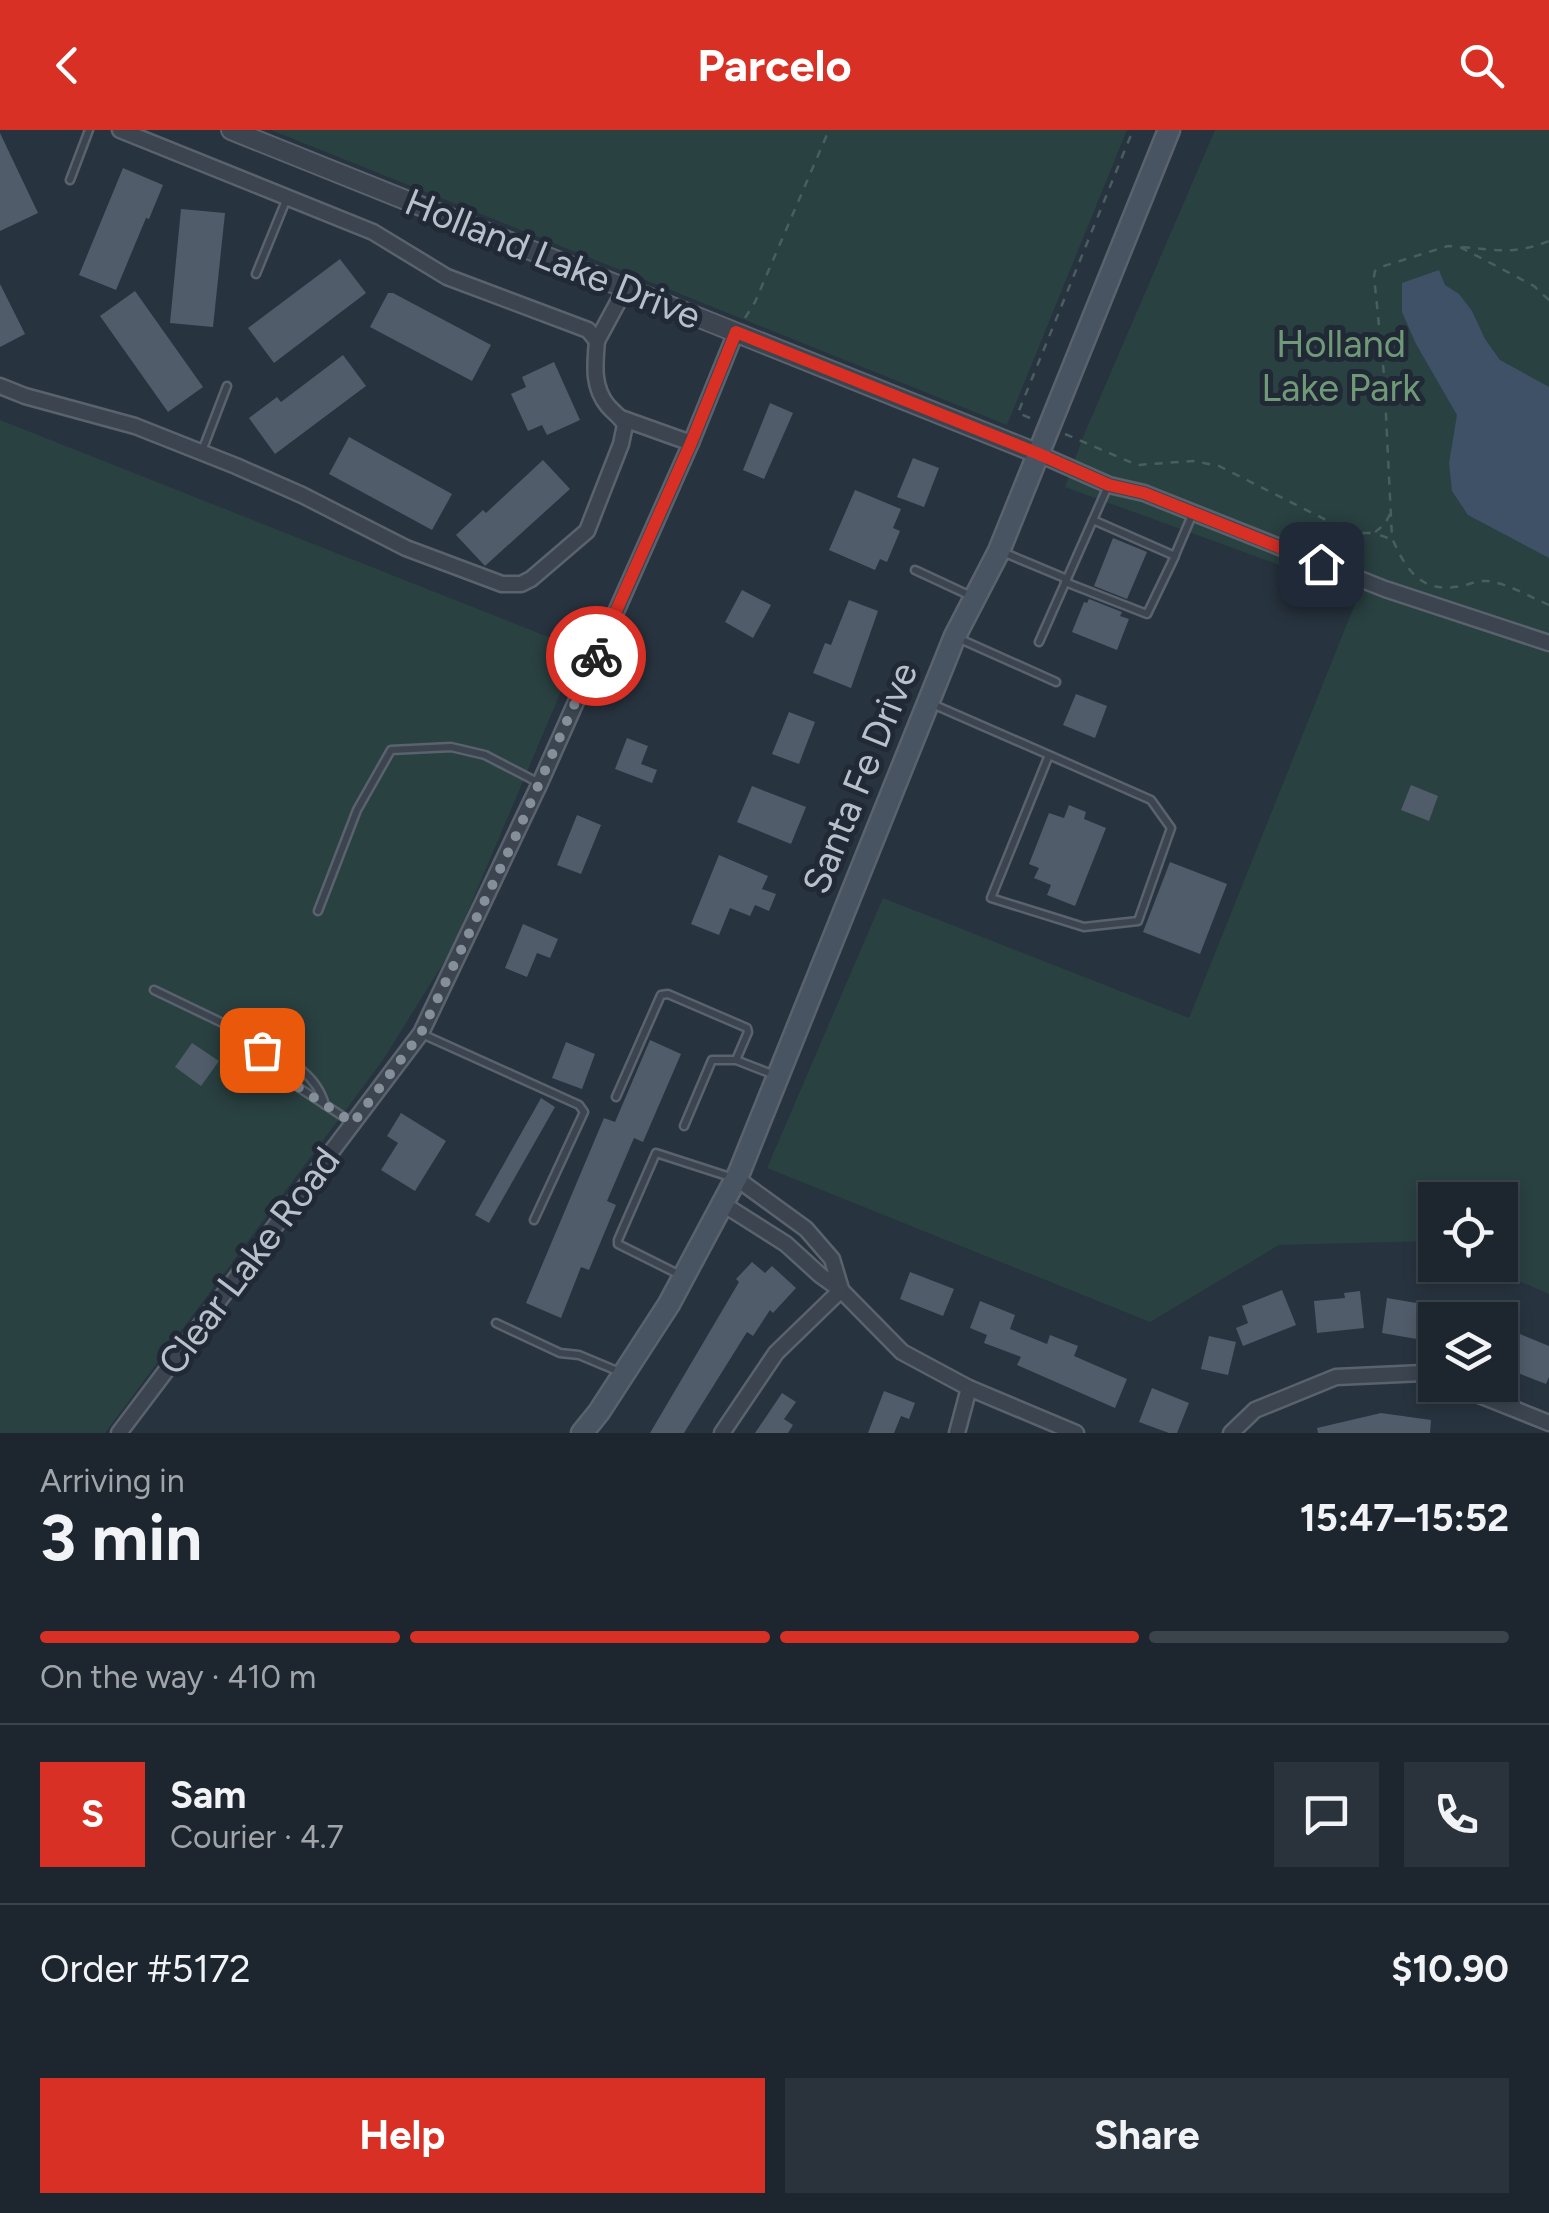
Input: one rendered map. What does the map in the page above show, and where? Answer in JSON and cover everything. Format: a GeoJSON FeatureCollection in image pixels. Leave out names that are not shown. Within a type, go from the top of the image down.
{"type":"FeatureCollection","features":[{"type":"Feature","properties":{"kind":"main road","name":"Santa Fe Drive"},"geometry":{"type":"LineString","coordinates":[[582,1433],[684,1277],[736,1178],[955,636],[999,551],[1051,427],[1168,130]]}},
{"type":"Feature","properties":{"kind":"street"},"geometry":{"type":"LineString","coordinates":[[120,130],[372,232],[446,277],[588,330],[597,341]]}},
{"type":"Feature","properties":{"kind":"street","name":"Holland Lake Drive"},"geometry":{"type":"LineString","coordinates":[[231,130],[1109,485],[1144,493],[1385,589],[1549,643]]}},
{"type":"Feature","properties":{"kind":"street"},"geometry":{"type":"LineString","coordinates":[[0,386],[135,426],[302,494],[406,548],[512,586],[530,578],[587,531],[626,433],[626,425],[599,392],[594,356],[597,341],[625,289]]}},
{"type":"Feature","properties":{"kind":"street","name":"Clear Lake Road"},"geometry":{"type":"LineString","coordinates":[[119,1433],[421,1033],[540,783],[736,332]]}},
{"type":"Feature","properties":{"kind":"street"},"geometry":{"type":"LineString","coordinates":[[621,418],[691,443]]}},
{"type":"Feature","properties":{"kind":"street"},"geometry":{"type":"LineString","coordinates":[[736,1178],[806,1228],[832,1260],[841,1290]]}},
{"type":"Feature","properties":{"kind":"street"},"geometry":{"type":"LineString","coordinates":[[723,1204],[786,1244],[841,1290],[902,1352],[969,1388],[1076,1433]]}},
{"type":"Feature","properties":{"kind":"street"},"geometry":{"type":"LineString","coordinates":[[722,1433],[776,1353],[841,1290]]}},
{"type":"Feature","properties":{"kind":"street"},"geometry":{"type":"LineString","coordinates":[[1231,1433],[1255,1410],[1336,1378],[1418,1373]]}},
{"type":"Feature","properties":{"kind":"street"},"geometry":{"type":"LineString","coordinates":[[957,1433],[969,1388]]}},
{"type":"Feature","properties":{"kind":"street"},"geometry":{"type":"LineString","coordinates":[[1496,1402],[1549,1423]]}},
{"type":"Feature","properties":{"kind":"lane"},"geometry":{"type":"LineString","coordinates":[[70,180],[89,130]]}},
{"type":"Feature","properties":{"kind":"lane"},"geometry":{"type":"LineString","coordinates":[[256,274],[287,197]]}},
{"type":"Feature","properties":{"kind":"lane"},"geometry":{"type":"LineString","coordinates":[[201,452],[227,386]]}},
{"type":"Feature","properties":{"kind":"lane"},"geometry":{"type":"LineString","coordinates":[[1039,642],[1109,485]]}},
{"type":"Feature","properties":{"kind":"lane"},"geometry":{"type":"LineString","coordinates":[[999,551],[1147,614],[1194,512]]}},
{"type":"Feature","properties":{"kind":"lane"},"geometry":{"type":"LineString","coordinates":[[1093,520],[1175,554]]}},
{"type":"Feature","properties":{"kind":"lane"},"geometry":{"type":"LineString","coordinates":[[916,570],[974,597]]}},
{"type":"Feature","properties":{"kind":"lane"},"geometry":{"type":"LineString","coordinates":[[955,636],[1056,682]]}},
{"type":"Feature","properties":{"kind":"lane"},"geometry":{"type":"LineString","coordinates":[[928,702],[1151,800],[1171,828],[1138,921],[1084,928],[990,898],[1049,756]]}},
{"type":"Feature","properties":{"kind":"lane"},"geometry":{"type":"LineString","coordinates":[[318,911],[357,810],[391,750],[451,747],[485,755],[540,783]]}},
{"type":"Feature","properties":{"kind":"lane"},"geometry":{"type":"LineString","coordinates":[[154,990],[233,1028],[262,1050],[284,1057],[314,1081],[326,1105]]}},
{"type":"Feature","properties":{"kind":"lane"},"geometry":{"type":"LineString","coordinates":[[616,1097],[662,995],[668,994],[747,1028],[736,1060]]}},
{"type":"Feature","properties":{"kind":"lane"},"geometry":{"type":"LineString","coordinates":[[421,1033],[578,1104],[584,1112],[534,1220]]}},
{"type":"Feature","properties":{"kind":"lane"},"geometry":{"type":"LineString","coordinates":[[262,1050],[275,1072],[353,1123]]}},
{"type":"Feature","properties":{"kind":"lane"},"geometry":{"type":"LineString","coordinates":[[684,1126],[712,1060],[736,1060],[778,1076]]}},
{"type":"Feature","properties":{"kind":"lane"},"geometry":{"type":"LineString","coordinates":[[684,1277],[618,1244],[656,1153],[736,1178]]}},
{"type":"Feature","properties":{"kind":"lane"},"geometry":{"type":"LineString","coordinates":[[496,1323],[560,1352],[578,1355],[623,1374]]}},
{"type":"Feature","properties":{"kind":"path"},"geometry":{"type":"LineString","coordinates":[[736,332],[756,302],[829,130]]}},
{"type":"Feature","properties":{"kind":"path"},"geometry":{"type":"LineString","coordinates":[[1133,130],[1018,413],[1137,466],[1193,462],[1219,466],[1340,526],[1360,534],[1374,533],[1394,544]]}},
{"type":"Feature","properties":{"kind":"path"},"geometry":{"type":"LineString","coordinates":[[1549,241],[1503,252],[1448,246],[1384,266],[1374,276],[1384,375],[1392,538],[1403,562],[1422,583],[1436,588],[1459,587],[1481,580],[1549,605]]}},
{"type":"Feature","properties":{"kind":"path"},"geometry":{"type":"LineString","coordinates":[[1460,247],[1534,286],[1549,300]]}},
{"type":"Feature","properties":{"kind":"path"},"geometry":{"type":"LineString","coordinates":[[1374,533],[1391,512]]}},
{"type":"Feature","properties":{"kind":"green space"},"geometry":{"type":"Polygon","coordinates":[[[271,130],[1127,130],[1007,425],[271,130]]]}},
{"type":"Feature","properties":{"kind":"green space","name":"Holland Lake Park"},"geometry":{"type":"Polygon","coordinates":[[[1215,130],[1549,130],[1549,1294],[1518,1280],[1518,1182],[1418,1182],[1418,1241],[1279,1245],[1150,1322],[767,1168],[883,898],[1189,1018],[1359,594],[1065,487],[1215,130]]]}},
{"type":"Feature","properties":{"kind":"green space"},"geometry":{"type":"Polygon","coordinates":[[[0,420],[579,649],[452,949],[383,1060],[105,1433],[0,1433],[0,420]]]}},
{"type":"Feature","properties":{"kind":"water"},"geometry":{"type":"Polygon","coordinates":[[[1439,270],[1445,285],[1459,294],[1472,311],[1500,360],[1549,387],[1549,558],[1468,515],[1452,491],[1449,463],[1457,415],[1402,312],[1402,283],[1439,270]]]}},
{"type":"Feature","properties":{"kind":"building"},"geometry":{"type":"Polygon","coordinates":[[[0,133],[38,213],[0,231],[0,133]]]}},
{"type":"Feature","properties":{"kind":"building"},"geometry":{"type":"Polygon","coordinates":[[[123,168],[163,185],[116,290],[79,275],[123,168]]]}},
{"type":"Feature","properties":{"kind":"building"},"geometry":{"type":"Polygon","coordinates":[[[181,209],[225,213],[213,327],[170,323],[181,209]]]}},
{"type":"Feature","properties":{"kind":"building"},"geometry":{"type":"Polygon","coordinates":[[[340,259],[366,293],[274,363],[248,328],[340,259]]]}},
{"type":"Feature","properties":{"kind":"building"},"geometry":{"type":"Polygon","coordinates":[[[0,284],[25,334],[0,347],[0,284]]]}},
{"type":"Feature","properties":{"kind":"building"},"geometry":{"type":"Polygon","coordinates":[[[135,291],[203,387],[168,412],[100,316],[135,291]]]}},
{"type":"Feature","properties":{"kind":"building"},"geometry":{"type":"Polygon","coordinates":[[[388,293],[491,345],[472,381],[370,327],[388,293]]]}},
{"type":"Feature","properties":{"kind":"building"},"geometry":{"type":"Polygon","coordinates":[[[343,355],[366,386],[275,454],[249,418],[277,397],[281,402],[343,355]]]}},
{"type":"Feature","properties":{"kind":"building"},"geometry":{"type":"Polygon","coordinates":[[[554,362],[580,420],[547,435],[542,425],[528,431],[511,394],[526,387],[522,377],[554,362]]]}},
{"type":"Feature","properties":{"kind":"building"},"geometry":{"type":"Polygon","coordinates":[[[770,403],[793,413],[764,479],[743,470],[770,403]]]}},
{"type":"Feature","properties":{"kind":"building"},"geometry":{"type":"Polygon","coordinates":[[[349,437],[452,494],[432,530],[329,474],[349,437]]]}},
{"type":"Feature","properties":{"kind":"building"},"geometry":{"type":"Polygon","coordinates":[[[913,458],[939,468],[924,507],[897,497],[913,458]]]}},
{"type":"Feature","properties":{"kind":"building"},"geometry":{"type":"Polygon","coordinates":[[[543,460],[570,489],[485,566],[456,535],[543,460]]]}},
{"type":"Feature","properties":{"kind":"building"},"geometry":{"type":"Polygon","coordinates":[[[855,490],[901,509],[893,528],[900,531],[887,562],[880,559],[875,570],[829,550],[855,490]]]}},
{"type":"Feature","properties":{"kind":"building"},"geometry":{"type":"Polygon","coordinates":[[[1113,538],[1147,552],[1127,599],[1094,586],[1113,538]]]}},
{"type":"Feature","properties":{"kind":"building"},"geometry":{"type":"Polygon","coordinates":[[[742,590],[771,605],[753,638],[725,622],[742,590]]]}},
{"type":"Feature","properties":{"kind":"building"},"geometry":{"type":"Polygon","coordinates":[[[1089,599],[1122,612],[1120,616],[1129,619],[1117,650],[1072,632],[1084,602],[1089,599]]]}},
{"type":"Feature","properties":{"kind":"building"},"geometry":{"type":"Polygon","coordinates":[[[849,600],[878,611],[851,688],[813,673],[825,643],[831,645],[849,600]]]}},
{"type":"Feature","properties":{"kind":"building"},"geometry":{"type":"Polygon","coordinates":[[[1076,694],[1107,706],[1095,738],[1063,725],[1076,694]]]}},
{"type":"Feature","properties":{"kind":"building"},"geometry":{"type":"Polygon","coordinates":[[[789,712],[815,722],[799,764],[772,754],[789,712]]]}},
{"type":"Feature","properties":{"kind":"building"},"geometry":{"type":"Polygon","coordinates":[[[627,738],[648,746],[641,764],[657,770],[652,783],[615,769],[627,738]]]}},
{"type":"Feature","properties":{"kind":"building"},"geometry":{"type":"Polygon","coordinates":[[[1411,785],[1438,796],[1429,821],[1401,810],[1411,785]]]}},
{"type":"Feature","properties":{"kind":"building"},"geometry":{"type":"Polygon","coordinates":[[[752,786],[806,807],[791,844],[737,822],[752,786]]]}},
{"type":"Feature","properties":{"kind":"building"},"geometry":{"type":"Polygon","coordinates":[[[1069,805],[1086,812],[1084,819],[1106,828],[1075,906],[1047,895],[1051,885],[1034,878],[1039,868],[1029,864],[1049,813],[1064,818],[1069,805]]]}},
{"type":"Feature","properties":{"kind":"building"},"geometry":{"type":"Polygon","coordinates":[[[577,815],[601,825],[581,874],[557,865],[577,815]]]}},
{"type":"Feature","properties":{"kind":"building"},"geometry":{"type":"Polygon","coordinates":[[[719,855],[768,876],[762,889],[776,894],[769,911],[755,905],[750,916],[730,908],[719,935],[691,924],[719,855]]]}},
{"type":"Feature","properties":{"kind":"building"},"geometry":{"type":"Polygon","coordinates":[[[1170,862],[1227,884],[1200,954],[1143,932],[1170,862]]]}},
{"type":"Feature","properties":{"kind":"building"},"geometry":{"type":"Polygon","coordinates":[[[523,924],[558,939],[550,958],[537,953],[527,977],[505,968],[523,924]]]}},
{"type":"Feature","properties":{"kind":"building"},"geometry":{"type":"Polygon","coordinates":[[[650,1040],[681,1054],[643,1142],[634,1138],[607,1201],[616,1205],[589,1270],[581,1267],[561,1318],[526,1303],[604,1118],[615,1122],[650,1040]]]}},
{"type":"Feature","properties":{"kind":"building"},"geometry":{"type":"Polygon","coordinates":[[[566,1042],[595,1054],[582,1089],[552,1078],[566,1042]]]}},
{"type":"Feature","properties":{"kind":"building"},"geometry":{"type":"Polygon","coordinates":[[[192,1043],[219,1061],[201,1086],[175,1067],[192,1043]]]}},
{"type":"Feature","properties":{"kind":"building"},"geometry":{"type":"Polygon","coordinates":[[[541,1098],[555,1107],[489,1223],[475,1215],[541,1098]]]}},
{"type":"Feature","properties":{"kind":"building"},"geometry":{"type":"Polygon","coordinates":[[[401,1113],[446,1141],[415,1191],[381,1170],[398,1143],[387,1136],[401,1113]]]}},
{"type":"Feature","properties":{"kind":"building"},"geometry":{"type":"Polygon","coordinates":[[[752,1262],[765,1273],[772,1266],[796,1288],[773,1313],[770,1310],[753,1336],[747,1332],[684,1433],[650,1433],[739,1282],[736,1279],[752,1262]]]}},
{"type":"Feature","properties":{"kind":"building"},"geometry":{"type":"Polygon","coordinates":[[[910,1272],[954,1289],[943,1316],[900,1299],[910,1272]]]}},
{"type":"Feature","properties":{"kind":"building"},"geometry":{"type":"Polygon","coordinates":[[[1282,1290],[1296,1325],[1243,1346],[1236,1328],[1248,1323],[1242,1306],[1282,1290]]]}},
{"type":"Feature","properties":{"kind":"building"},"geometry":{"type":"Polygon","coordinates":[[[1360,1291],[1364,1328],[1317,1333],[1314,1301],[1345,1298],[1344,1293],[1360,1291]]]}},
{"type":"Feature","properties":{"kind":"building"},"geometry":{"type":"Polygon","coordinates":[[[1387,1298],[1418,1303],[1418,1339],[1382,1333],[1387,1298]]]}},
{"type":"Feature","properties":{"kind":"building"},"geometry":{"type":"Polygon","coordinates":[[[980,1301],[1015,1315],[1010,1329],[1047,1344],[1050,1335],[1078,1346],[1074,1356],[1127,1379],[1115,1408],[1017,1365],[1021,1357],[984,1343],[987,1335],[970,1328],[980,1301]]]}},
{"type":"Feature","properties":{"kind":"building"},"geometry":{"type":"Polygon","coordinates":[[[1518,1333],[1549,1346],[1546,1384],[1518,1373],[1518,1333]]]}},
{"type":"Feature","properties":{"kind":"building"},"geometry":{"type":"Polygon","coordinates":[[[1209,1336],[1236,1342],[1228,1375],[1201,1369],[1209,1336]]]}},
{"type":"Feature","properties":{"kind":"building"},"geometry":{"type":"Polygon","coordinates":[[[1152,1388],[1189,1403],[1177,1433],[1139,1422],[1152,1388]]]}},
{"type":"Feature","properties":{"kind":"building"},"geometry":{"type":"Polygon","coordinates":[[[884,1391],[915,1403],[909,1419],[901,1416],[894,1433],[868,1433],[884,1391]]]}},
{"type":"Feature","properties":{"kind":"building"},"geometry":{"type":"Polygon","coordinates":[[[782,1393],[796,1402],[784,1419],[793,1425],[788,1433],[755,1433],[782,1393]]]}},
{"type":"Feature","properties":{"kind":"building"},"geometry":{"type":"Polygon","coordinates":[[[1381,1413],[1431,1420],[1430,1433],[1318,1433],[1317,1428],[1381,1413]]]}},
{"type":"Feature","properties":{"kind":"way so far"},"geometry":{"type":"LineString","coordinates":[[262,1050],[275,1072],[353,1123],[421,1033],[514,840],[596,656]]}},
{"type":"Feature","properties":{"kind":"route"},"geometry":{"type":"LineString","coordinates":[[596,656],[736,332],[1109,485],[1144,493],[1321,564]]}}]}
